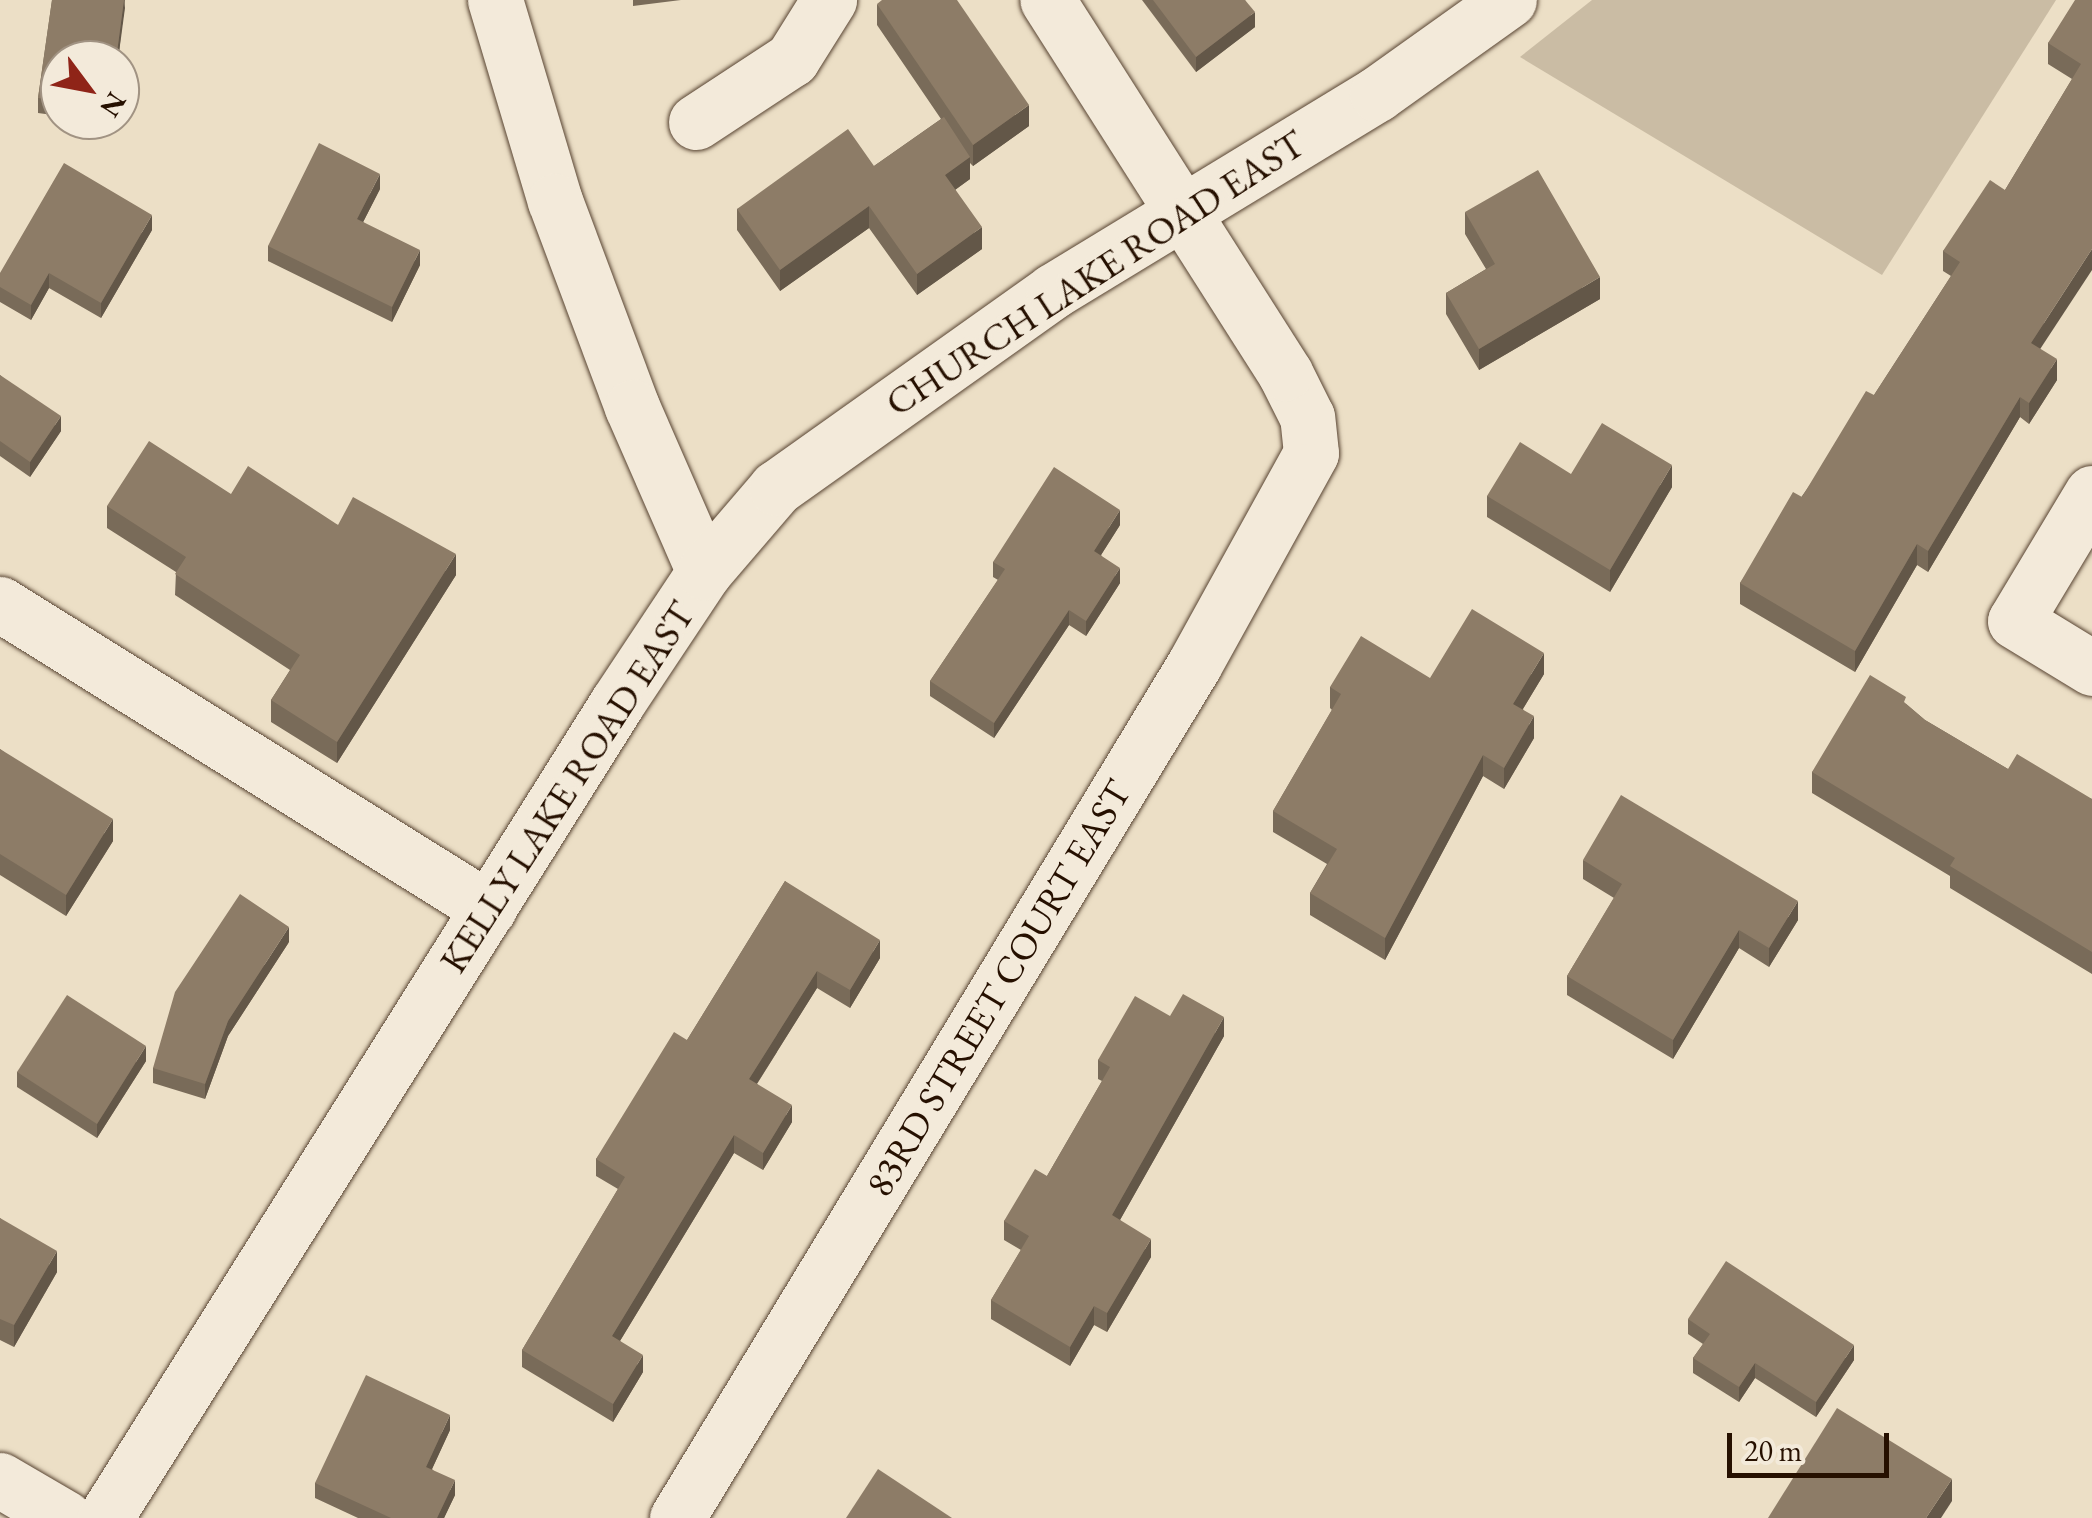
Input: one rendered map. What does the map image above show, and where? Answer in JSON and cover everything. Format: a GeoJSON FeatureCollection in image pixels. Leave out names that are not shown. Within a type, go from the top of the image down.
{"type":"FeatureCollection","features":[{"type":"Feature","properties":{"kind":"street","name":"KELLY LAKE ROAD EAST"},"geometry":{"type":"LineString","coordinates":[[105,1518],[704,572],[572,248],[496,0]]}},
{"type":"Feature","properties":{"kind":"street"},"geometry":{"type":"LineString","coordinates":[[696,122],[792,59],[829,0]]}},
{"type":"Feature","properties":{"kind":"street"},"geometry":{"type":"LineString","coordinates":[[1047,0],[1181,212]]}},
{"type":"Feature","properties":{"kind":"street","name":"CHURCH LAKE ROAD EAST"},"geometry":{"type":"LineString","coordinates":[[704,572],[776,488],[913,385],[1181,212],[1377,94],[1508,0]]}},
{"type":"Feature","properties":{"kind":"street","name":"83RD STREET COURT EAST"},"geometry":{"type":"LineString","coordinates":[[677,1518],[1194,664],[1311,453],[1307,417],[1284,373],[1181,212]]}},
{"type":"Feature","properties":{"kind":"street"},"geometry":{"type":"LineString","coordinates":[[2092,493],[2014,620],[2092,668]]}},
{"type":"Feature","properties":{"kind":"street"},"geometry":{"type":"LineString","coordinates":[[0,604],[488,909]]}},
{"type":"Feature","properties":{"kind":"street"},"geometry":{"type":"LineString","coordinates":[[0,1480],[65,1518]]}},
{"type":"Feature","properties":{"kind":"shaded area"},"geometry":{"type":"Polygon","coordinates":[[[1592,0],[2056,0],[1882,275],[1520,57],[1592,0]]]}},
{"type":"Feature","properties":{"kind":"building"},"geometry":{"type":"Polygon","coordinates":[[[52,0],[124,0],[119,40],[46,40],[52,0]]]}},
{"type":"Feature","properties":{"kind":"building"},"geometry":{"type":"Polygon","coordinates":[[[882,0],[957,0],[1029,105],[973,145],[877,4],[882,0]]]}},
{"type":"Feature","properties":{"kind":"building"},"geometry":{"type":"Polygon","coordinates":[[[1153,0],[1245,0],[1255,12],[1196,57],[1153,0]]]}},
{"type":"Feature","properties":{"kind":"building"},"geometry":{"type":"Polygon","coordinates":[[[2075,0],[2092,0],[2092,249],[2031,343],[2057,359],[2029,403],[2020,397],[1928,551],[1917,544],[1855,651],[1740,583],[1793,492],[1802,497],[1866,391],[1874,395],[1960,262],[1943,251],[1990,180],[2005,190],[2081,64],[2048,43],[2075,0]]]}},
{"type":"Feature","properties":{"kind":"building"},"geometry":{"type":"Polygon","coordinates":[[[944,117],[970,157],[945,175],[982,227],[917,274],[869,206],[780,270],[737,209],[848,129],[874,166],[944,117]]]}},
{"type":"Feature","properties":{"kind":"building"},"geometry":{"type":"Polygon","coordinates":[[[319,143],[380,174],[357,219],[420,250],[392,307],[268,246],[319,143]]]}},
{"type":"Feature","properties":{"kind":"building"},"geometry":{"type":"Polygon","coordinates":[[[64,163],[152,215],[101,303],[49,273],[31,305],[0,287],[0,273],[64,163]]]}},
{"type":"Feature","properties":{"kind":"building"},"geometry":{"type":"Polygon","coordinates":[[[1538,170],[1600,277],[1479,349],[1446,293],[1495,264],[1465,212],[1538,170]]]}},
{"type":"Feature","properties":{"kind":"building"},"geometry":{"type":"Polygon","coordinates":[[[0,375],[61,416],[30,462],[0,441],[0,375]]]}},
{"type":"Feature","properties":{"kind":"building"},"geometry":{"type":"Polygon","coordinates":[[[1602,423],[1672,465],[1610,570],[1487,496],[1520,442],[1571,474],[1602,423]]]}},
{"type":"Feature","properties":{"kind":"building"},"geometry":{"type":"Polygon","coordinates":[[[149,441],[231,494],[248,466],[338,525],[353,497],[456,554],[337,742],[271,700],[300,655],[175,574],[186,557],[107,506],[149,441]]]}},
{"type":"Feature","properties":{"kind":"building"},"geometry":{"type":"Polygon","coordinates":[[[1054,467],[1120,510],[1094,551],[1120,568],[1086,621],[1069,610],[994,723],[930,681],[1005,569],[993,562],[1054,467]]]}},
{"type":"Feature","properties":{"kind":"building"},"geometry":{"type":"Polygon","coordinates":[[[1472,609],[1544,653],[1513,704],[1534,716],[1504,768],[1483,755],[1385,938],[1310,893],[1337,849],[1273,811],[1341,694],[1330,687],[1361,636],[1430,678],[1472,609]]]}},
{"type":"Feature","properties":{"kind":"building"},"geometry":{"type":"Polygon","coordinates":[[[1870,675],[1906,697],[1904,702],[1925,720],[2008,769],[2017,754],[2092,799],[2092,952],[1950,866],[1955,858],[1812,772],[1870,675]]]}},
{"type":"Feature","properties":{"kind":"building"},"geometry":{"type":"Polygon","coordinates":[[[0,749],[113,819],[66,895],[0,854],[0,749]]]}},
{"type":"Feature","properties":{"kind":"building"},"geometry":{"type":"Polygon","coordinates":[[[1621,795],[1798,901],[1769,948],[1739,930],[1673,1040],[1567,976],[1622,884],[1583,860],[1621,795]]]}},
{"type":"Feature","properties":{"kind":"building"},"geometry":{"type":"Polygon","coordinates":[[[785,881],[880,940],[850,990],[817,971],[749,1079],[792,1105],[763,1153],[734,1135],[612,1336],[643,1355],[613,1404],[522,1350],[625,1177],[596,1159],[674,1032],[687,1040],[785,881]]]}},
{"type":"Feature","properties":{"kind":"building"},"geometry":{"type":"Polygon","coordinates":[[[240,894],[289,927],[228,1021],[205,1084],[153,1068],[175,992],[240,894]]]}},
{"type":"Feature","properties":{"kind":"building"},"geometry":{"type":"Polygon","coordinates":[[[1183,994],[1224,1017],[1112,1215],[1151,1239],[1107,1313],[1094,1306],[1070,1347],[991,1300],[1029,1236],[1004,1221],[1035,1169],[1047,1176],[1110,1067],[1098,1060],[1135,996],[1170,1016],[1183,994]]]}},
{"type":"Feature","properties":{"kind":"building"},"geometry":{"type":"Polygon","coordinates":[[[67,995],[146,1046],[97,1124],[17,1072],[67,995]]]}},
{"type":"Feature","properties":{"kind":"building"},"geometry":{"type":"Polygon","coordinates":[[[0,1218],[57,1251],[14,1325],[0,1319],[0,1218]]]}},
{"type":"Feature","properties":{"kind":"building"},"geometry":{"type":"Polygon","coordinates":[[[1726,1261],[1854,1345],[1816,1402],[1755,1363],[1739,1387],[1693,1358],[1710,1334],[1688,1319],[1726,1261]]]}},
{"type":"Feature","properties":{"kind":"building"},"geometry":{"type":"Polygon","coordinates":[[[366,1375],[450,1415],[426,1467],[455,1480],[437,1518],[391,1518],[315,1483],[366,1375]]]}},
{"type":"Feature","properties":{"kind":"building"},"geometry":{"type":"Polygon","coordinates":[[[1837,1408],[1952,1479],[1926,1518],[1768,1518],[1837,1408]]]}},
{"type":"Feature","properties":{"kind":"building"},"geometry":{"type":"Polygon","coordinates":[[[878,1469],[952,1518],[846,1518],[878,1469]]]}}]}
